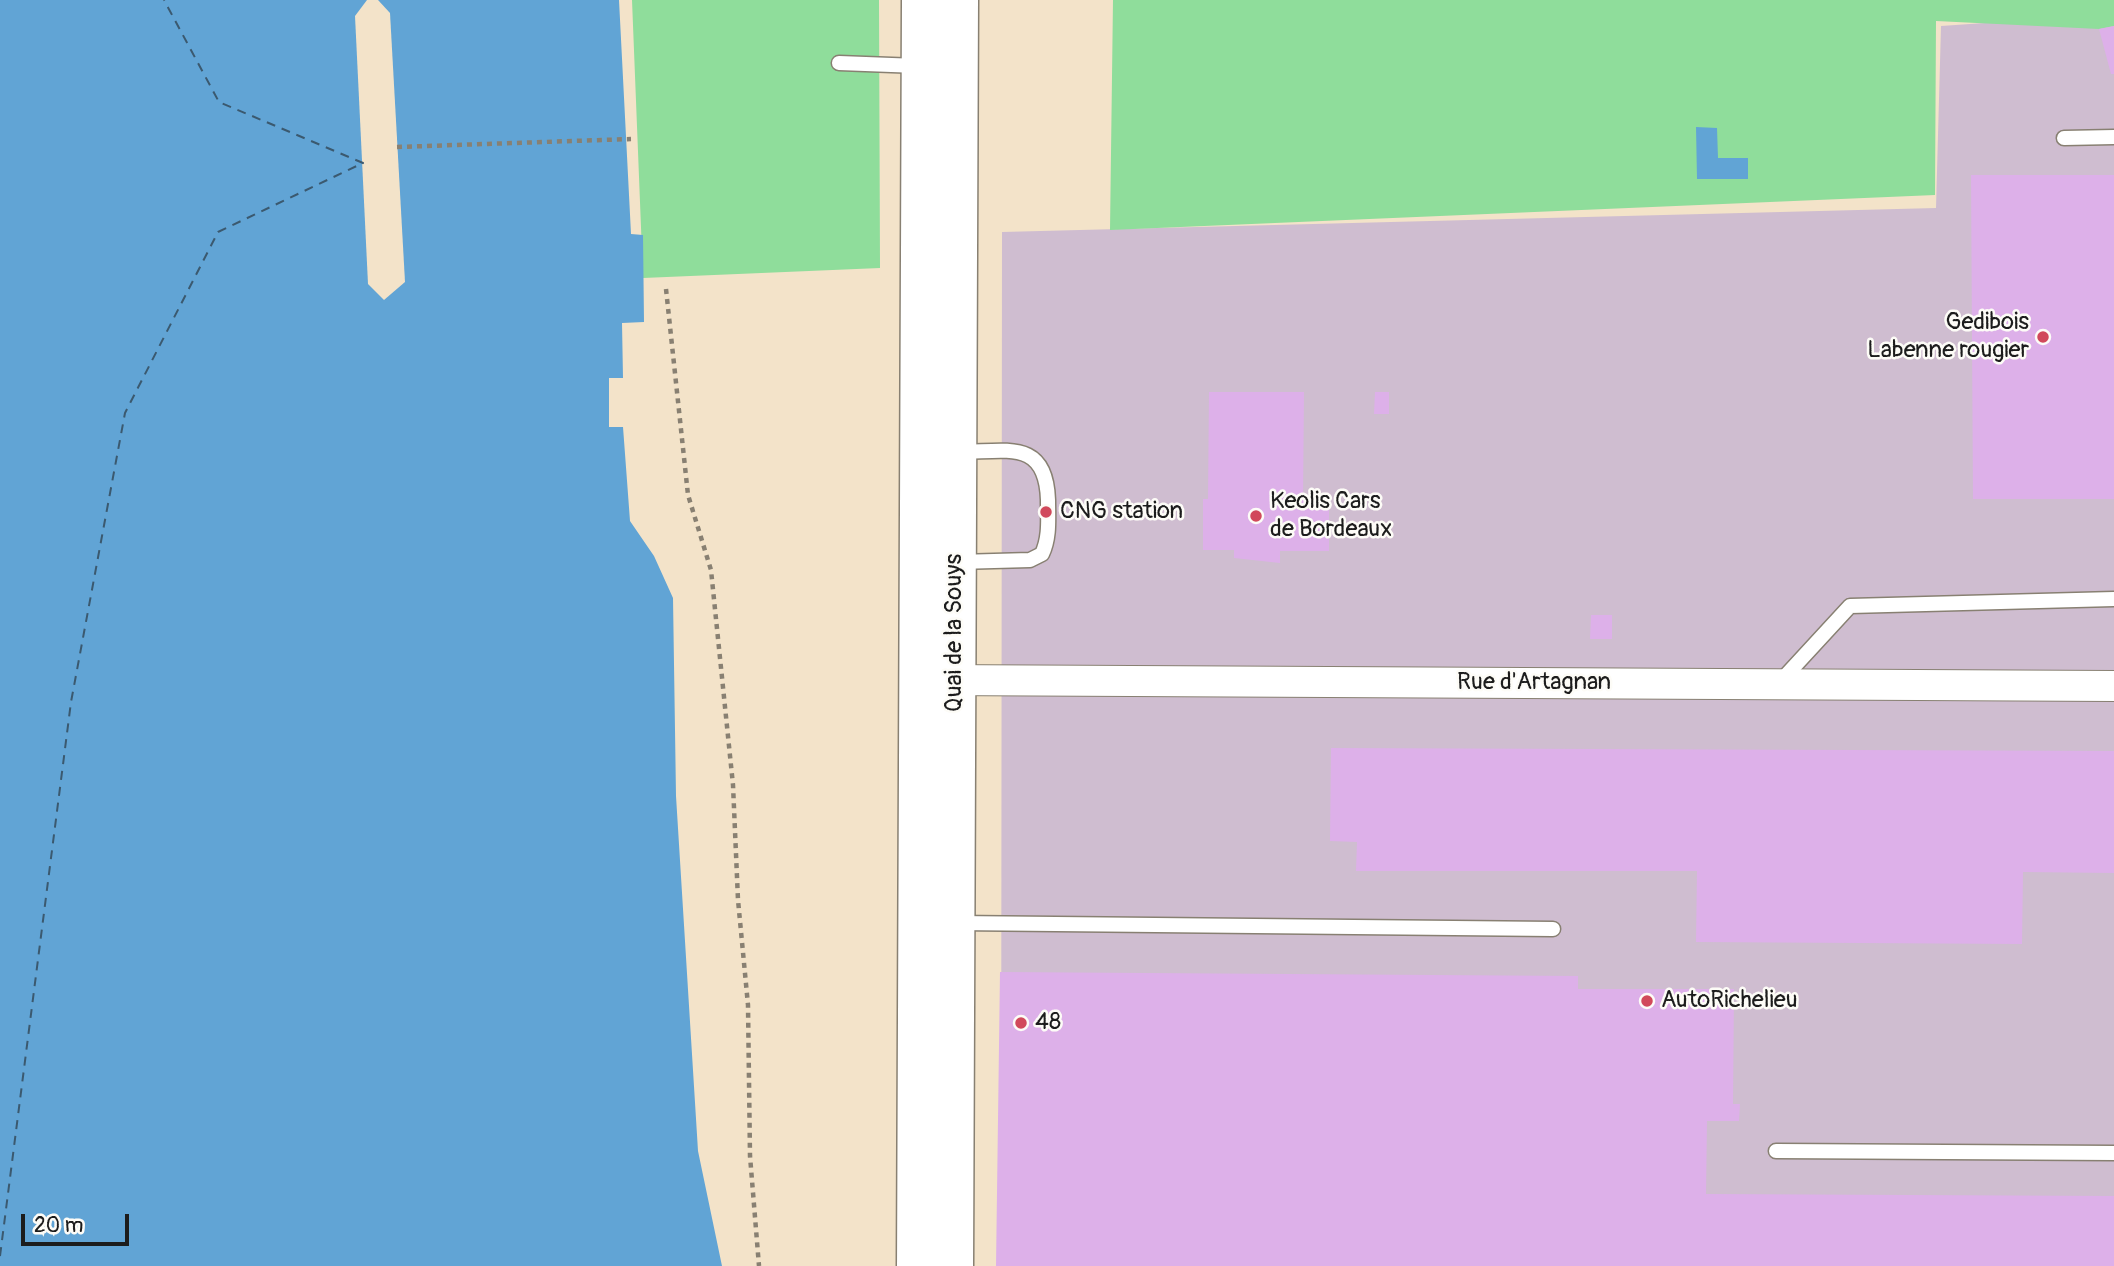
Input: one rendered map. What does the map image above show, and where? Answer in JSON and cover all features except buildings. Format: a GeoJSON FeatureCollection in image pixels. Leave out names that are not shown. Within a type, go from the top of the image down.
{"type":"FeatureCollection","features":[{"type":"Feature","properties":{"kind":"main road","name":"Quai de la Souys"},"geometry":{"type":"LineString","coordinates":[[921,0],[940,66]]}},
{"type":"Feature","properties":{"kind":"main road","name":"Quai de la Souys"},"geometry":{"type":"LineString","coordinates":[[954,1266],[936,923],[936,680],[940,66],[959,0]]}},
{"type":"Feature","properties":{"kind":"main road","name":"Quai de la Souys"},"geometry":{"type":"LineString","coordinates":[[916,1266],[936,923]]}},
{"type":"Feature","properties":{"kind":"street","name":"Rue d'Artagnan"},"geometry":{"type":"LineString","coordinates":[[936,680],[2114,686]]}},
{"type":"Feature","properties":{"kind":"lane"},"geometry":{"type":"LineString","coordinates":[[839,63],[940,66]]}},
{"type":"Feature","properties":{"kind":"lane"},"geometry":{"type":"LineString","coordinates":[[2064,138],[2114,137]]}},
{"type":"Feature","properties":{"kind":"lane"},"geometry":{"type":"LineString","coordinates":[[937,563],[1030,560],[1042,554],[1048,533],[1047,477],[1035,457],[1021,452],[938,452]]}},
{"type":"Feature","properties":{"kind":"lane"},"geometry":{"type":"LineString","coordinates":[[1778,685],[1850,606],[2114,599]]}},
{"type":"Feature","properties":{"kind":"lane"},"geometry":{"type":"LineString","coordinates":[[936,923],[1553,929]]}},
{"type":"Feature","properties":{"kind":"lane"},"geometry":{"type":"LineString","coordinates":[[1776,1152],[2114,1153]]}},
{"type":"Feature","properties":{"kind":"path"},"geometry":{"type":"LineString","coordinates":[[397,147],[631,139]]}},
{"type":"Feature","properties":{"kind":"path"},"geometry":{"type":"LineString","coordinates":[[666,289],[688,495],[711,570],[733,785],[738,900],[748,1005],[750,1156],[759,1266]]}},
{"type":"Feature","properties":{"kind":"shaded area"},"geometry":{"type":"Polygon","coordinates":[[[2114,14],[2114,1266],[1001,1266],[1002,232],[1936,208],[1941,26],[2114,14]]]}},
{"type":"Feature","properties":{"kind":"green space"},"geometry":{"type":"Polygon","coordinates":[[[632,0],[879,0],[880,268],[643,278],[632,0]]]}},
{"type":"Feature","properties":{"kind":"green space"},"geometry":{"type":"Polygon","coordinates":[[[1113,0],[2114,0],[2114,26],[2099,29],[1936,21],[1935,195],[1110,230],[1113,0]]]}},
{"type":"Feature","properties":{"kind":"water"},"geometry":{"type":"Polygon","coordinates":[[[0,0],[619,0],[631,234],[643,235],[644,322],[622,323],[623,378],[609,378],[609,427],[623,427],[630,521],[654,556],[673,598],[676,796],[698,1151],[722,1266],[0,1266],[0,0]]]}},
{"type":"Feature","properties":{"kind":"water"},"geometry":{"type":"Polygon","coordinates":[[[1696,127],[1717,128],[1718,158],[1748,158],[1748,179],[1697,179],[1696,127]]]}},
{"type":"Feature","properties":{"kind":"pier"},"geometry":{"type":"Polygon","coordinates":[[[367,0],[378,0],[390,13],[405,282],[384,300],[368,284],[355,16],[367,0]]]}},
{"type":"Feature","properties":{"kind":"ferry route"},"geometry":{"type":"LineString","coordinates":[[0,1256],[71,702],[125,413],[218,232],[363,163],[219,102],[164,0]]}},
{"type":"Feature","properties":{"kind":"place","name":"Gedibois Labenne rougier"},"geometry":{"type":"Point","coordinates":[2043,337]}},
{"type":"Feature","properties":{"kind":"place","name":"CNG station"},"geometry":{"type":"Point","coordinates":[1046,512]}},
{"type":"Feature","properties":{"kind":"place","name":"Keolis Cars de Bordeaux"},"geometry":{"type":"Point","coordinates":[1256,516]}},
{"type":"Feature","properties":{"kind":"place","name":"AutoRichelieu"},"geometry":{"type":"Point","coordinates":[1647,1001]}},
{"type":"Feature","properties":{"kind":"place","name":"48"},"geometry":{"type":"Point","coordinates":[1021,1023]}}]}
